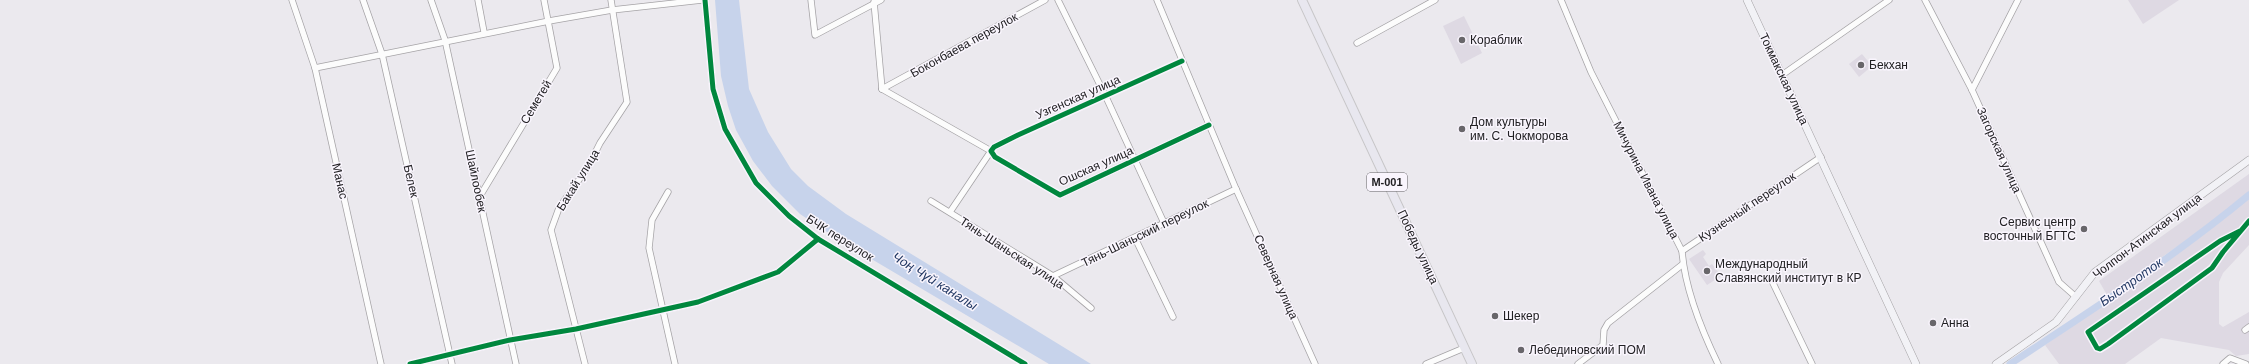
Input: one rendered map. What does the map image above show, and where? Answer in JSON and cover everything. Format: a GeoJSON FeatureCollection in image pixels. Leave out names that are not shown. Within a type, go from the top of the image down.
{"type":"FeatureCollection","features":[{"type":"Feature","properties":{"kind":"main road","name":"Победы улица"},"geometry":{"type":"LineString","coordinates":[[1302,0],[1472,364]]}},
{"type":"Feature","properties":{"kind":"main road","name":"Токмакская улица"},"geometry":{"type":"LineString","coordinates":[[1747,0],[1916,364]]}},
{"type":"Feature","properties":{"kind":"main road","name":"Чолпон-Атинская улица"},"geometry":{"type":"LineString","coordinates":[[1996,364],[2052,326],[2095,272],[2249,160]]}},
{"type":"Feature","properties":{"kind":"street","name":"Манас"},"geometry":{"type":"LineString","coordinates":[[292,0],[315,68],[381,364]]}},
{"type":"Feature","properties":{"kind":"street","name":"Белек"},"geometry":{"type":"LineString","coordinates":[[363,0],[382,54],[452,364]]}},
{"type":"Feature","properties":{"kind":"street","name":"Шайлообек"},"geometry":{"type":"LineString","coordinates":[[431,0],[445,40],[516,364]]}},
{"type":"Feature","properties":{"kind":"street"},"geometry":{"type":"LineString","coordinates":[[478,0],[484,32]]}},
{"type":"Feature","properties":{"kind":"street","name":"Семетей"},"geometry":{"type":"LineString","coordinates":[[480,196],[557,68],[544,0]]}},
{"type":"Feature","properties":{"kind":"street","name":"Бакай улица"},"geometry":{"type":"LineString","coordinates":[[585,364],[551,230],[559,208],[588,167],[600,143],[627,102],[611,0]]}},
{"type":"Feature","properties":{"kind":"street"},"geometry":{"type":"LineString","coordinates":[[315,68],[484,32],[612,10],[645,8],[702,0]]}},
{"type":"Feature","properties":{"kind":"street","name":"БЧК переулок"},"geometry":{"type":"LineString","coordinates":[[705,0],[713,89],[725,129],[756,183],[789,216],[818,239],[1025,364]]}},
{"type":"Feature","properties":{"kind":"street"},"geometry":{"type":"LineString","coordinates":[[811,0],[815,35],[874,2],[881,0]]}},
{"type":"Feature","properties":{"kind":"street","name":"Боконбаева переулок"},"geometry":{"type":"LineString","coordinates":[[882,89],[1045,0]]}},
{"type":"Feature","properties":{"kind":"street"},"geometry":{"type":"LineString","coordinates":[[1058,0],[1106,97],[1164,223]]}},
{"type":"Feature","properties":{"kind":"street","name":"Северная улица"},"geometry":{"type":"LineString","coordinates":[[1157,0],[1236,189],[1314,364]]}},
{"type":"Feature","properties":{"kind":"street"},"geometry":{"type":"LineString","coordinates":[[1357,43],[1435,0]]}},
{"type":"Feature","properties":{"kind":"street","name":"Мичурина Ивана улица"},"geometry":{"type":"LineString","coordinates":[[1560,0],[1591,72],[1682,251],[1683,264],[1702,330],[1718,364]]}},
{"type":"Feature","properties":{"kind":"street"},"geometry":{"type":"LineString","coordinates":[[1782,75],[1889,0]]}},
{"type":"Feature","properties":{"kind":"street","name":"Загорская улица"},"geometry":{"type":"LineString","coordinates":[[1926,0],[1972,90],[2059,282],[2076,297]]}},
{"type":"Feature","properties":{"kind":"street"},"geometry":{"type":"LineString","coordinates":[[1972,90],[2018,0]]}},
{"type":"Feature","properties":{"kind":"street"},"geometry":{"type":"LineString","coordinates":[[874,2],[882,89],[991,151],[950,212]]}},
{"type":"Feature","properties":{"kind":"street","name":"Узгенская улица"},"geometry":{"type":"LineString","coordinates":[[991,151],[994,147],[1050,120],[1106,97],[1182,61]]}},
{"type":"Feature","properties":{"kind":"street","name":"Ошская улица"},"geometry":{"type":"LineString","coordinates":[[991,151],[995,157],[1060,195],[1209,125]]}},
{"type":"Feature","properties":{"kind":"street","name":"Кузнечный переулок"},"geometry":{"type":"LineString","coordinates":[[1682,251],[1821,157]]}},
{"type":"Feature","properties":{"kind":"street","name":"Тянь-Шаньский переулок"},"geometry":{"type":"LineString","coordinates":[[1054,276],[1236,189]]}},
{"type":"Feature","properties":{"kind":"street"},"geometry":{"type":"LineString","coordinates":[[668,192],[652,220],[649,233],[649,248],[675,364]]}},
{"type":"Feature","properties":{"kind":"street","name":"Тянь-Шаньская улица"},"geometry":{"type":"LineString","coordinates":[[931,201],[1054,276],[1091,308]]}},
{"type":"Feature","properties":{"kind":"street"},"geometry":{"type":"LineString","coordinates":[[2240,231],[2220,241],[2088,332],[2097,348],[2100,349],[2108,344],[2212,268],[2249,221]]}},
{"type":"Feature","properties":{"kind":"street"},"geometry":{"type":"LineString","coordinates":[[1135,238],[1173,317]]}},
{"type":"Feature","properties":{"kind":"street"},"geometry":{"type":"LineString","coordinates":[[410,364],[510,340],[576,329],[698,302],[778,272],[818,239]]}},
{"type":"Feature","properties":{"kind":"street"},"geometry":{"type":"LineString","coordinates":[[1578,364],[1604,345],[1604,330],[1608,323],[1683,264]]}},
{"type":"Feature","properties":{"kind":"street"},"geometry":{"type":"LineString","coordinates":[[1772,281],[1812,364]]}},
{"type":"Feature","properties":{"kind":"street"},"geometry":{"type":"LineString","coordinates":[[1426,364],[1464,348]]}},
{"type":"Feature","properties":{"kind":"street"},"geometry":{"type":"LineString","coordinates":[[2223,364],[2230,358],[2246,364]]}},
{"type":"Feature","properties":{"kind":"shaded area"},"geometry":{"type":"Polygon","coordinates":[[[2128,0],[2179,0],[2143,24],[2128,0]]]}},
{"type":"Feature","properties":{"kind":"shaded area","name":"Кораблик"},"geometry":{"type":"Polygon","coordinates":[[[1464,16],[1482,53],[1461,64],[1443,26],[1464,16]]]}},
{"type":"Feature","properties":{"kind":"shaded area","name":"Бекхан"},"geometry":{"type":"Polygon","coordinates":[[[1862,54],[1872,66],[1859,77],[1849,64],[1862,54]]]}},
{"type":"Feature","properties":{"kind":"shaded area"},"geometry":{"type":"Polygon","coordinates":[[[2249,174],[2249,192],[2220,217],[2107,295],[2099,281],[2249,174]]]}},
{"type":"Feature","properties":{"kind":"shaded area","name":"Быстроток"},"geometry":{"type":"Polygon","coordinates":[[[2249,198],[2249,245],[2223,273],[2219,282],[2219,324],[2223,327],[2249,312],[2249,354],[2236,356],[2229,350],[2161,338],[2125,364],[2059,364],[2045,345],[2200,237],[2249,198]]]}},
{"type":"Feature","properties":{"kind":"shaded area","name":"Международный Славянский институт в КР"},"geometry":{"type":"Polygon","coordinates":[[[1703,250],[1706,254],[1703,257],[1709,266],[1712,264],[1721,276],[1707,285],[1689,259],[1703,250]]]}},
{"type":"Feature","properties":{"kind":"water","name":"Чоң Чүй каналы"},"geometry":{"type":"Polygon","coordinates":[[[715,0],[739,0],[749,89],[768,132],[791,169],[808,186],[846,214],[1091,364],[1049,364],[836,238],[800,214],[772,186],[753,161],[736,130],[728,106],[721,76],[715,0]]]}},
{"type":"Feature","properties":{"kind":"waterway","name":"Быстроток"},"geometry":{"type":"LineString","coordinates":[[2010,364],[2162,262],[2249,195]]}},
{"type":"Feature","properties":{"kind":"cycle path"},"geometry":{"type":"LineString","coordinates":[[705,0],[713,89],[725,129],[756,183],[789,216],[818,239],[1025,364]]}},
{"type":"Feature","properties":{"kind":"cycle path"},"geometry":{"type":"LineString","coordinates":[[1182,61],[1018,135],[994,147],[991,151],[995,157],[1060,195],[1209,125]]}},
{"type":"Feature","properties":{"kind":"cycle path"},"geometry":{"type":"LineString","coordinates":[[2240,231],[2220,241],[2088,332],[2097,348],[2100,349],[2108,344],[2212,268],[2223,252],[2249,221]]}},
{"type":"Feature","properties":{"kind":"cycle path"},"geometry":{"type":"LineString","coordinates":[[410,364],[510,340],[576,329],[698,302],[778,272],[818,239]]}},
{"type":"Feature","properties":{"kind":"place","name":"Кораблик"},"geometry":{"type":"Point","coordinates":[1462,40]}},
{"type":"Feature","properties":{"kind":"place","name":"Бекхан"},"geometry":{"type":"Point","coordinates":[1861,65]}},
{"type":"Feature","properties":{"kind":"place","name":"Дом культуры им. С. Чокморова"},"geometry":{"type":"Point","coordinates":[1462,129]}},
{"type":"Feature","properties":{"kind":"place","name":"Сервис центр восточный БГТС"},"geometry":{"type":"Point","coordinates":[2084,229]}},
{"type":"Feature","properties":{"kind":"place","name":"Международный Славянский институт в КР"},"geometry":{"type":"Point","coordinates":[1707,271]}},
{"type":"Feature","properties":{"kind":"place","name":"Шекер"},"geometry":{"type":"Point","coordinates":[1495,316]}},
{"type":"Feature","properties":{"kind":"place","name":"Анна"},"geometry":{"type":"Point","coordinates":[1933,323]}},
{"type":"Feature","properties":{"kind":"place","name":"Лебединовский ПОМ"},"geometry":{"type":"Point","coordinates":[1521,350]}}]}
